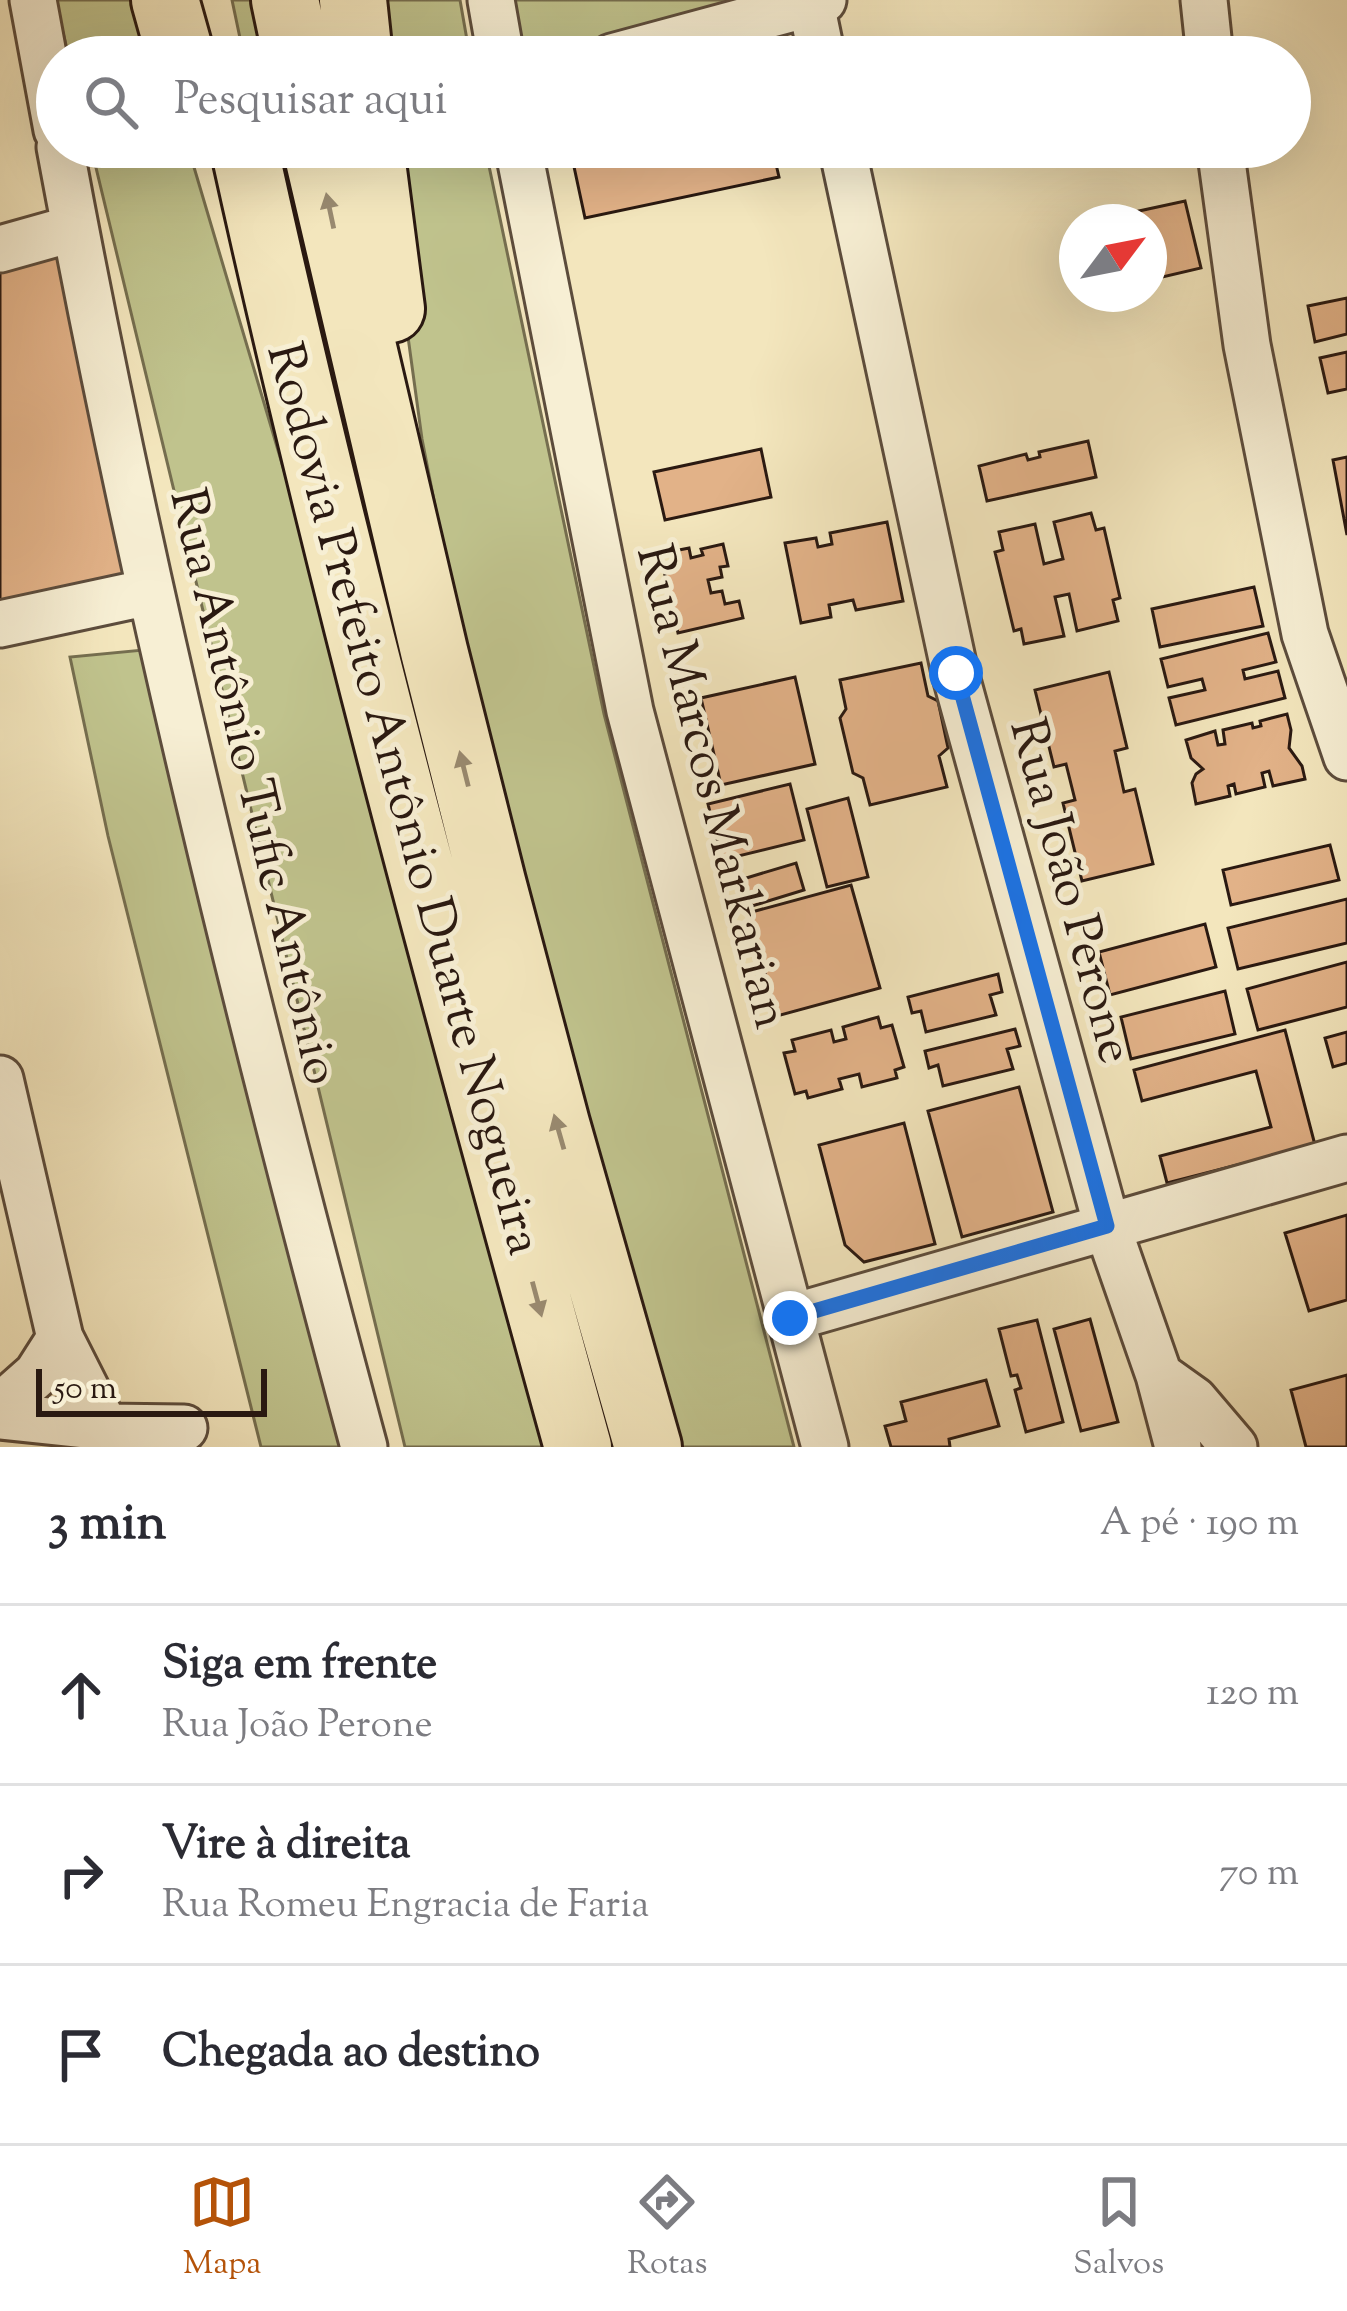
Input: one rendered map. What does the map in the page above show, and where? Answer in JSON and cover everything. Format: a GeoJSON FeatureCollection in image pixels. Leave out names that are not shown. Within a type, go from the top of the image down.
{"type":"FeatureCollection","features":[{"type":"Feature","properties":{"kind":"highway"},"geometry":{"type":"LineString","coordinates":[[165,0],[175,36]]}},
{"type":"Feature","properties":{"kind":"highway"},"geometry":{"type":"LineString","coordinates":[[213,0],[221,36]]}},
{"type":"Feature","properties":{"kind":"highway"},"geometry":{"type":"LineString","coordinates":[[285,0],[293,36]]}},
{"type":"Feature","properties":{"kind":"highway"},"geometry":{"type":"LineString","coordinates":[[353,0],[357,36]]}},
{"type":"Feature","properties":{"kind":"highway"},"geometry":{"type":"LineString","coordinates":[[212,168],[258,332],[367,658]]}},
{"type":"Feature","properties":{"kind":"highway","name":"Rodovia Prefeito Antônio Duarte Nogueira"},"geometry":{"type":"LineString","coordinates":[[249,168],[417,862],[578,1447]]}},
{"type":"Feature","properties":{"kind":"highway","name":"Rodovia Prefeito Antônio Duarte Nogueira"},"geometry":{"type":"LineString","coordinates":[[321,168],[434,651],[550,1102],[648,1447]]}},
{"type":"Feature","properties":{"kind":"highway"},"geometry":{"type":"LineString","coordinates":[[373,168],[434,651]]}},
{"type":"Feature","properties":{"kind":"street"},"geometry":{"type":"LineString","coordinates":[[33,0],[40,36]]}},
{"type":"Feature","properties":{"kind":"street"},"geometry":{"type":"LineString","coordinates":[[491,0],[497,36]]}},
{"type":"Feature","properties":{"kind":"street"},"geometry":{"type":"LineString","coordinates":[[1204,0],[1208,36]]}},
{"type":"Feature","properties":{"kind":"street"},"geometry":{"type":"LineString","coordinates":[[690,36],[817,2],[821,36]]}},
{"type":"Feature","properties":{"kind":"street","name":"Rua Antônio Tufic Antônio"},"geometry":{"type":"LineString","coordinates":[[64,168],[149,592],[290,1172],[364,1447]]}},
{"type":"Feature","properties":{"kind":"street","name":"Rua Marcos Markarian"},"geometry":{"type":"LineString","coordinates":[[522,168],[630,711],[825,1447]]}},
{"type":"Feature","properties":{"kind":"street","name":"Rua João Perone"},"geometry":{"type":"LineString","coordinates":[[847,168],[956,673],[1107,1226],[1159,1375],[1178,1447]]}},
{"type":"Feature","properties":{"kind":"street"},"geometry":{"type":"LineString","coordinates":[[1223,168],[1247,345],[1305,634],[1347,757]]}},
{"type":"Feature","properties":{"kind":"street"},"geometry":{"type":"LineString","coordinates":[[0,249],[75,228]]}},
{"type":"Feature","properties":{"kind":"street"},"geometry":{"type":"LineString","coordinates":[[0,624],[149,592]]}},
{"type":"Feature","properties":{"kind":"street"},"geometry":{"type":"LineString","coordinates":[[0,1079],[60,1338],[105,1427]]}},
{"type":"Feature","properties":{"kind":"street"},"geometry":{"type":"LineString","coordinates":[[790,1318],[1347,1159]]}},
{"type":"Feature","properties":{"kind":"street"},"geometry":{"type":"LineString","coordinates":[[0,1412],[37,1374],[60,1338]]}},
{"type":"Feature","properties":{"kind":"street"},"geometry":{"type":"LineString","coordinates":[[1159,1375],[1194,1400],[1234,1447]]}},
{"type":"Feature","properties":{"kind":"street"},"geometry":{"type":"LineString","coordinates":[[0,1412],[105,1427],[184,1428]]}},
{"type":"Feature","properties":{"kind":"green space"},"geometry":{"type":"Polygon","coordinates":[[[55,0],[144,0],[155,36],[64,36],[55,0]]]}},
{"type":"Feature","properties":{"kind":"green space"},"geometry":{"type":"Polygon","coordinates":[[[232,0],[260,0],[268,36],[240,36],[232,0]]]}},
{"type":"Feature","properties":{"kind":"green space"},"geometry":{"type":"Polygon","coordinates":[[[367,0],[460,0],[466,36],[371,36],[367,0]]]}},
{"type":"Feature","properties":{"kind":"green space"},"geometry":{"type":"Polygon","coordinates":[[[496,0],[823,0],[690,36],[500,36],[496,0]]]}},
{"type":"Feature","properties":{"kind":"green space"},"geometry":{"type":"Polygon","coordinates":[[[96,168],[194,168],[291,494],[543,1447],[405,1447],[96,168]]]}},
{"type":"Feature","properties":{"kind":"green space"},"geometry":{"type":"Polygon","coordinates":[[[385,168],[489,168],[604,714],[794,1447],[677,1447],[567,1057],[447,567],[422,439],[385,168]]]}},
{"type":"Feature","properties":{"kind":"green space"},"geometry":{"type":"Polygon","coordinates":[[[143,650],[345,1447],[261,1447],[108,836],[70,657],[143,650]]]}},
{"type":"Feature","properties":{"kind":"building"},"geometry":{"type":"Polygon","coordinates":[[[574,168],[777,168],[779,177],[585,218],[574,168]]]}},
{"type":"Feature","properties":{"kind":"building"},"geometry":{"type":"Polygon","coordinates":[[[1185,201],[1201,268],[1167,276],[1167,205],[1185,201]]]}},
{"type":"Feature","properties":{"kind":"building"},"geometry":{"type":"Polygon","coordinates":[[[64,245],[135,583],[0,608],[0,265],[64,245]]]}},
{"type":"Feature","properties":{"kind":"building"},"geometry":{"type":"Polygon","coordinates":[[[1347,298],[1347,334],[1315,342],[1308,306],[1347,298]]]}},
{"type":"Feature","properties":{"kind":"building"},"geometry":{"type":"Polygon","coordinates":[[[1347,352],[1347,389],[1328,393],[1320,358],[1347,352]]]}},
{"type":"Feature","properties":{"kind":"building"},"geometry":{"type":"Polygon","coordinates":[[[1088,441],[1096,477],[987,501],[979,466],[1026,454],[1028,460],[1040,457],[1039,452],[1088,441]]]}},
{"type":"Feature","properties":{"kind":"building"},"geometry":{"type":"Polygon","coordinates":[[[761,449],[771,497],[665,520],[654,472],[761,449]]]}},
{"type":"Feature","properties":{"kind":"building"},"geometry":{"type":"Polygon","coordinates":[[[1347,457],[1347,535],[1333,460],[1347,457]]]}},
{"type":"Feature","properties":{"kind":"building"},"geometry":{"type":"Polygon","coordinates":[[[1091,513],[1096,530],[1104,528],[1120,598],[1113,600],[1118,621],[1077,631],[1069,594],[1055,597],[1064,636],[1024,644],[1021,629],[1014,631],[995,552],[1003,550],[999,532],[1035,524],[1044,564],[1063,559],[1054,522],[1091,513]]]}},
{"type":"Feature","properties":{"kind":"building"},"geometry":{"type":"Polygon","coordinates":[[[887,522],[903,601],[856,610],[853,600],[829,605],[831,617],[801,623],[785,543],[816,538],[818,547],[832,544],[830,533],[887,522]]]}},
{"type":"Feature","properties":{"kind":"building"},"geometry":{"type":"Polygon","coordinates":[[[723,544],[728,566],[720,567],[722,577],[708,580],[711,593],[722,591],[725,604],[739,601],[743,618],[678,633],[663,566],[676,562],[674,551],[689,548],[691,558],[703,555],[701,549],[723,544]]]}},
{"type":"Feature","properties":{"kind":"building"},"geometry":{"type":"Polygon","coordinates":[[[1254,587],[1263,626],[1160,647],[1152,609],[1254,587]]]}},
{"type":"Feature","properties":{"kind":"building"},"geometry":{"type":"Polygon","coordinates":[[[1268,633],[1276,662],[1243,670],[1245,679],[1278,671],[1285,698],[1176,725],[1169,698],[1205,690],[1202,679],[1168,687],[1161,659],[1268,633]]]}},
{"type":"Feature","properties":{"kind":"building"},"geometry":{"type":"Polygon","coordinates":[[[921,663],[928,696],[938,701],[948,748],[939,756],[947,787],[870,805],[863,778],[853,773],[840,718],[846,709],[840,680],[921,663]]]}},
{"type":"Feature","properties":{"kind":"building"},"geometry":{"type":"Polygon","coordinates":[[[1109,672],[1127,748],[1115,751],[1124,792],[1135,789],[1153,864],[1082,881],[1063,803],[1075,800],[1066,764],[1054,767],[1035,690],[1109,672]]]}},
{"type":"Feature","properties":{"kind":"building"},"geometry":{"type":"Polygon","coordinates":[[[795,677],[815,764],[721,785],[701,698],[795,677]]]}},
{"type":"Feature","properties":{"kind":"building"},"geometry":{"type":"Polygon","coordinates":[[[1287,714],[1289,748],[1305,779],[1273,786],[1269,771],[1262,773],[1265,787],[1236,794],[1234,784],[1228,786],[1230,796],[1196,804],[1192,783],[1203,769],[1191,758],[1186,740],[1215,731],[1218,745],[1225,744],[1223,730],[1252,723],[1253,728],[1261,726],[1260,721],[1287,714]]]}},
{"type":"Feature","properties":{"kind":"building"},"geometry":{"type":"Polygon","coordinates":[[[790,784],[804,840],[722,860],[708,804],[790,784]]]}},
{"type":"Feature","properties":{"kind":"building"},"geometry":{"type":"Polygon","coordinates":[[[848,798],[868,877],[827,887],[807,809],[848,798]]]}},
{"type":"Feature","properties":{"kind":"building"},"geometry":{"type":"Polygon","coordinates":[[[1330,845],[1339,880],[1231,905],[1223,870],[1330,845]]]}},
{"type":"Feature","properties":{"kind":"building"},"geometry":{"type":"Polygon","coordinates":[[[796,863],[804,890],[752,906],[743,879],[796,863]]]}},
{"type":"Feature","properties":{"kind":"building"},"geometry":{"type":"Polygon","coordinates":[[[851,885],[880,988],[777,1016],[748,913],[851,885]]]}},
{"type":"Feature","properties":{"kind":"building"},"geometry":{"type":"Polygon","coordinates":[[[1347,899],[1347,943],[1238,969],[1228,928],[1347,899]]]}},
{"type":"Feature","properties":{"kind":"building"},"geometry":{"type":"Polygon","coordinates":[[[1205,924],[1216,967],[1110,995],[1099,952],[1205,924]]]}},
{"type":"Feature","properties":{"kind":"building"},"geometry":{"type":"Polygon","coordinates":[[[1347,962],[1347,1007],[1258,1030],[1247,989],[1347,962]]]}},
{"type":"Feature","properties":{"kind":"building"},"geometry":{"type":"Polygon","coordinates":[[[998,974],[1002,992],[990,995],[996,1015],[926,1032],[921,1011],[912,1013],[908,997],[998,974]]]}},
{"type":"Feature","properties":{"kind":"building"},"geometry":{"type":"Polygon","coordinates":[[[1225,991],[1235,1034],[1131,1059],[1121,1017],[1225,991]]]}},
{"type":"Feature","properties":{"kind":"building"},"geometry":{"type":"Polygon","coordinates":[[[878,1017],[881,1028],[892,1025],[904,1067],[895,1070],[897,1078],[862,1087],[859,1074],[839,1079],[842,1089],[808,1098],[806,1091],[795,1094],[784,1053],[795,1051],[792,1040],[831,1030],[834,1042],[846,1039],[843,1027],[878,1017]]]}},
{"type":"Feature","properties":{"kind":"building"},"geometry":{"type":"Polygon","coordinates":[[[1015,1029],[1020,1046],[1007,1049],[1013,1069],[943,1086],[938,1065],[929,1068],[925,1051],[1015,1029]]]}},
{"type":"Feature","properties":{"kind":"building"},"geometry":{"type":"Polygon","coordinates":[[[1285,1030],[1315,1145],[1167,1183],[1160,1156],[1271,1127],[1256,1071],[1142,1101],[1134,1070],[1285,1030]]]}},
{"type":"Feature","properties":{"kind":"building"},"geometry":{"type":"Polygon","coordinates":[[[1347,1032],[1347,1063],[1333,1067],[1325,1038],[1347,1032]]]}},
{"type":"Feature","properties":{"kind":"building"},"geometry":{"type":"Polygon","coordinates":[[[1019,1087],[1053,1212],[962,1237],[928,1111],[1019,1087]]]}},
{"type":"Feature","properties":{"kind":"building"},"geometry":{"type":"Polygon","coordinates":[[[904,1123],[935,1244],[864,1262],[845,1245],[819,1145],[904,1123]]]}},
{"type":"Feature","properties":{"kind":"building"},"geometry":{"type":"Polygon","coordinates":[[[1347,1215],[1347,1300],[1309,1311],[1285,1233],[1347,1215]]]}},
{"type":"Feature","properties":{"kind":"building"},"geometry":{"type":"Polygon","coordinates":[[[1090,1319],[1118,1422],[1081,1431],[1054,1329],[1090,1319]]]}},
{"type":"Feature","properties":{"kind":"building"},"geometry":{"type":"Polygon","coordinates":[[[1037,1320],[1063,1422],[1026,1432],[1015,1390],[1021,1388],[1017,1375],[1011,1376],[999,1329],[1037,1320]]]}},
{"type":"Feature","properties":{"kind":"building"},"geometry":{"type":"Polygon","coordinates":[[[1347,1375],[1347,1447],[1306,1447],[1291,1390],[1347,1375]]]}},
{"type":"Feature","properties":{"kind":"building"},"geometry":{"type":"Polygon","coordinates":[[[986,1380],[999,1426],[949,1439],[950,1447],[891,1447],[885,1426],[906,1421],[901,1402],[986,1380]]]}},
{"type":"Feature","properties":{"kind":"route"},"geometry":{"type":"LineString","coordinates":[[790,1318],[1107,1226],[956,673]]}}]}
